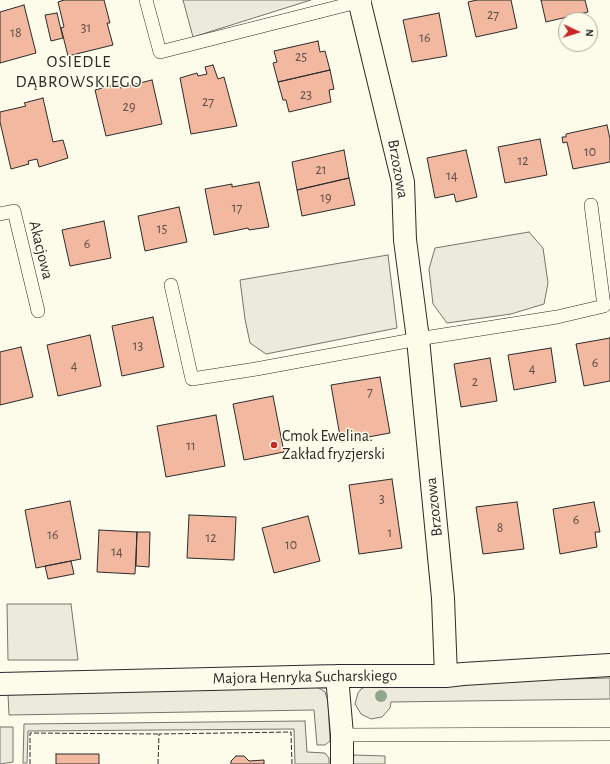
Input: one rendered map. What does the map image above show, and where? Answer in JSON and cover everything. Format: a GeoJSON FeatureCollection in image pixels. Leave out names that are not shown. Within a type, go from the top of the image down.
{"type":"FeatureCollection","features":[{"type":"Feature","properties":{"kind":"street","name":"Brzozowa"},"geometry":{"type":"LineString","coordinates":[[361,0],[403,182],[405,240],[418,339],[443,598],[446,676]]}},
{"type":"Feature","properties":{"kind":"street","name":"Majora Henryka Sucharskiego"},"geometry":{"type":"LineString","coordinates":[[0,684],[337,676],[446,676],[610,666]]}},
{"type":"Feature","properties":{"kind":"street"},"geometry":{"type":"LineString","coordinates":[[337,676],[342,735],[342,764]]}},
{"type":"Feature","properties":{"kind":"lane","name":"Brzozowa"},"geometry":{"type":"LineString","coordinates":[[146,0],[160,52],[361,0]]}},
{"type":"Feature","properties":{"kind":"lane"},"geometry":{"type":"LineString","coordinates":[[171,286],[192,379],[557,316],[604,306],[591,204]]}},
{"type":"Feature","properties":{"kind":"lane","name":"Akacjowa"},"geometry":{"type":"LineString","coordinates":[[0,214],[14,211],[38,311]]}},
{"type":"Feature","properties":{"kind":"lane"},"geometry":{"type":"LineString","coordinates":[[342,735],[610,734]]}},
{"type":"Feature","properties":{"kind":"shaded area"},"geometry":{"type":"Polygon","coordinates":[[[183,0],[311,0],[193,37],[183,0]]]}},
{"type":"Feature","properties":{"kind":"shaded area"},"geometry":{"type":"Polygon","coordinates":[[[529,232],[543,248],[548,283],[544,304],[511,314],[447,323],[433,304],[429,269],[435,248],[529,232]]]}},
{"type":"Feature","properties":{"kind":"shaded area"},"geometry":{"type":"Polygon","coordinates":[[[388,255],[397,328],[266,354],[250,343],[240,280],[388,255]]]}},
{"type":"Feature","properties":{"kind":"shaded area"},"geometry":{"type":"Polygon","coordinates":[[[7,604],[71,604],[78,660],[8,660],[7,604]]]}},
{"type":"Feature","properties":{"kind":"shaded area"},"geometry":{"type":"Polygon","coordinates":[[[610,678],[610,699],[391,702],[390,708],[382,717],[371,719],[361,714],[355,704],[358,693],[361,689],[371,684],[610,678]]]}},
{"type":"Feature","properties":{"kind":"shaded area"},"geometry":{"type":"Polygon","coordinates":[[[316,686],[325,692],[328,701],[330,741],[325,745],[317,745],[314,710],[9,715],[8,694],[316,686]]]}},
{"type":"Feature","properties":{"kind":"shaded area"},"geometry":{"type":"Polygon","coordinates":[[[305,721],[307,752],[325,753],[329,758],[329,764],[295,764],[294,729],[28,731],[27,763],[23,763],[24,724],[305,721]]]}},
{"type":"Feature","properties":{"kind":"shaded area"},"geometry":{"type":"Polygon","coordinates":[[[0,727],[13,727],[13,762],[0,764],[0,727]]]}},
{"type":"Feature","properties":{"kind":"shaded area"},"geometry":{"type":"Polygon","coordinates":[[[354,755],[385,756],[385,764],[352,764],[354,755]]]}},
{"type":"Feature","properties":{"kind":"building"},"geometry":{"type":"Polygon","coordinates":[[[64,0],[104,0],[110,23],[107,23],[113,45],[68,56],[61,28],[64,27],[58,2],[64,0]]]}},
{"type":"Feature","properties":{"kind":"building"},"geometry":{"type":"Polygon","coordinates":[[[477,0],[511,0],[517,28],[476,37],[468,2],[477,0]]]}},
{"type":"Feature","properties":{"kind":"building"},"geometry":{"type":"Polygon","coordinates":[[[541,0],[585,0],[588,12],[558,12],[558,19],[546,22],[541,0]]]}},
{"type":"Feature","properties":{"kind":"building"},"geometry":{"type":"Polygon","coordinates":[[[24,5],[36,53],[0,63],[0,12],[24,5]]]}},
{"type":"Feature","properties":{"kind":"building"},"geometry":{"type":"Polygon","coordinates":[[[57,13],[63,38],[51,41],[45,15],[57,13]]]}},
{"type":"Feature","properties":{"kind":"building"},"geometry":{"type":"Polygon","coordinates":[[[439,13],[447,56],[412,62],[403,20],[439,13]]]}},
{"type":"Feature","properties":{"kind":"building"},"geometry":{"type":"Polygon","coordinates":[[[318,41],[320,52],[325,51],[330,70],[278,82],[273,63],[277,62],[274,51],[318,41]]]}},
{"type":"Feature","properties":{"kind":"building"},"geometry":{"type":"Polygon","coordinates":[[[213,65],[218,79],[224,77],[237,126],[191,134],[180,78],[197,73],[198,76],[207,74],[205,67],[213,65]]]}},
{"type":"Feature","properties":{"kind":"building"},"geometry":{"type":"Polygon","coordinates":[[[330,70],[334,89],[329,90],[331,102],[289,112],[286,100],[283,100],[278,82],[330,70]]]}},
{"type":"Feature","properties":{"kind":"building"},"geometry":{"type":"Polygon","coordinates":[[[152,80],[162,124],[106,136],[95,90],[118,84],[120,88],[152,80]]]}},
{"type":"Feature","properties":{"kind":"building"},"geometry":{"type":"Polygon","coordinates":[[[43,98],[53,142],[63,140],[68,158],[39,167],[37,159],[28,161],[29,164],[11,169],[0,122],[0,112],[26,106],[24,103],[43,98]]]}},
{"type":"Feature","properties":{"kind":"building"},"geometry":{"type":"Polygon","coordinates":[[[607,125],[610,139],[610,162],[573,169],[567,142],[563,143],[562,137],[566,137],[566,134],[607,125]]]}},
{"type":"Feature","properties":{"kind":"building"},"geometry":{"type":"Polygon","coordinates":[[[540,139],[547,175],[505,183],[498,147],[540,139]]]}},
{"type":"Feature","properties":{"kind":"building"},"geometry":{"type":"Polygon","coordinates":[[[344,150],[349,178],[297,190],[292,162],[344,150]]]}},
{"type":"Feature","properties":{"kind":"building"},"geometry":{"type":"Polygon","coordinates":[[[466,150],[477,197],[456,202],[454,194],[435,198],[427,158],[466,150]]]}},
{"type":"Feature","properties":{"kind":"building"},"geometry":{"type":"Polygon","coordinates":[[[349,178],[355,205],[302,216],[297,190],[349,178]]]}},
{"type":"Feature","properties":{"kind":"building"},"geometry":{"type":"Polygon","coordinates":[[[259,182],[269,227],[249,230],[248,228],[214,235],[205,189],[232,184],[232,187],[259,182]]]}},
{"type":"Feature","properties":{"kind":"building"},"geometry":{"type":"Polygon","coordinates":[[[179,207],[187,242],[145,251],[138,216],[179,207]]]}},
{"type":"Feature","properties":{"kind":"building"},"geometry":{"type":"Polygon","coordinates":[[[104,221],[111,258],[70,266],[62,230],[104,221]]]}},
{"type":"Feature","properties":{"kind":"building"},"geometry":{"type":"Polygon","coordinates":[[[153,317],[164,367],[122,376],[112,326],[153,317]]]}},
{"type":"Feature","properties":{"kind":"building"},"geometry":{"type":"Polygon","coordinates":[[[90,335],[101,386],[58,396],[47,345],[90,335]]]}},
{"type":"Feature","properties":{"kind":"building"},"geometry":{"type":"Polygon","coordinates":[[[610,338],[610,381],[584,386],[576,344],[610,338]]]}},
{"type":"Feature","properties":{"kind":"building"},"geometry":{"type":"Polygon","coordinates":[[[21,347],[33,397],[0,405],[0,352],[21,347]]]}},
{"type":"Feature","properties":{"kind":"building"},"geometry":{"type":"Polygon","coordinates":[[[551,348],[556,382],[514,390],[508,355],[551,348]]]}},
{"type":"Feature","properties":{"kind":"building"},"geometry":{"type":"Polygon","coordinates":[[[490,358],[497,401],[461,407],[454,364],[490,358]]]}},
{"type":"Feature","properties":{"kind":"building"},"geometry":{"type":"Polygon","coordinates":[[[380,377],[390,433],[341,442],[331,385],[380,377]]]}},
{"type":"Feature","properties":{"kind":"building"},"geometry":{"type":"Polygon","coordinates":[[[273,396],[284,452],[244,460],[233,404],[273,396]]]}},
{"type":"Feature","properties":{"kind":"building"},"geometry":{"type":"Polygon","coordinates":[[[216,415],[225,466],[166,477],[157,426],[216,415]]]}},
{"type":"Feature","properties":{"kind":"building"},"geometry":{"type":"Polygon","coordinates":[[[392,479],[402,548],[359,554],[349,485],[392,479]]]}},
{"type":"Feature","properties":{"kind":"building"},"geometry":{"type":"Polygon","coordinates":[[[70,501],[81,559],[36,568],[25,510],[70,501]]]}},
{"type":"Feature","properties":{"kind":"building"},"geometry":{"type":"Polygon","coordinates":[[[517,502],[524,549],[483,554],[476,507],[517,502]]]}},
{"type":"Feature","properties":{"kind":"building"},"geometry":{"type":"Polygon","coordinates":[[[594,502],[600,532],[595,532],[597,547],[560,554],[553,509],[594,502]]]}},
{"type":"Feature","properties":{"kind":"building"},"geometry":{"type":"Polygon","coordinates":[[[189,515],[236,517],[234,560],[187,558],[189,515]]]}},
{"type":"Feature","properties":{"kind":"building"},"geometry":{"type":"Polygon","coordinates":[[[308,516],[320,561],[274,573],[262,528],[308,516]]]}},
{"type":"Feature","properties":{"kind":"building"},"geometry":{"type":"Polygon","coordinates":[[[99,530],[137,532],[135,574],[97,572],[99,530]]]}},
{"type":"Feature","properties":{"kind":"building"},"geometry":{"type":"Polygon","coordinates":[[[137,532],[150,532],[149,567],[136,566],[137,532]]]}},
{"type":"Feature","properties":{"kind":"building"},"geometry":{"type":"Polygon","coordinates":[[[71,561],[74,574],[48,579],[45,566],[71,561]]]}},
{"type":"Feature","properties":{"kind":"building"},"geometry":{"type":"Polygon","coordinates":[[[56,754],[99,754],[99,764],[56,764],[56,754]]]}},
{"type":"Feature","properties":{"kind":"building"},"geometry":{"type":"Polygon","coordinates":[[[236,756],[244,756],[249,761],[264,760],[264,764],[231,764],[231,761],[236,756]]]}},
{"type":"Feature","properties":{"kind":"fence"},"geometry":{"type":"LineString","coordinates":[[158,764],[159,734],[291,732],[292,764]]}},
{"type":"Feature","properties":{"kind":"fence"},"geometry":{"type":"LineString","coordinates":[[30,764],[30,733],[159,734]]}},
{"type":"Feature","properties":{"kind":"place","name":"Cmok Ewelina. Zakład fryzjerski"},"geometry":{"type":"Point","coordinates":[274,445]}},
{"type":"Feature","properties":{"kind":"district","name":"OSIEDLE DĄBROWSKIEGO"},"geometry":{"type":"Point","coordinates":[79,72]}}]}
